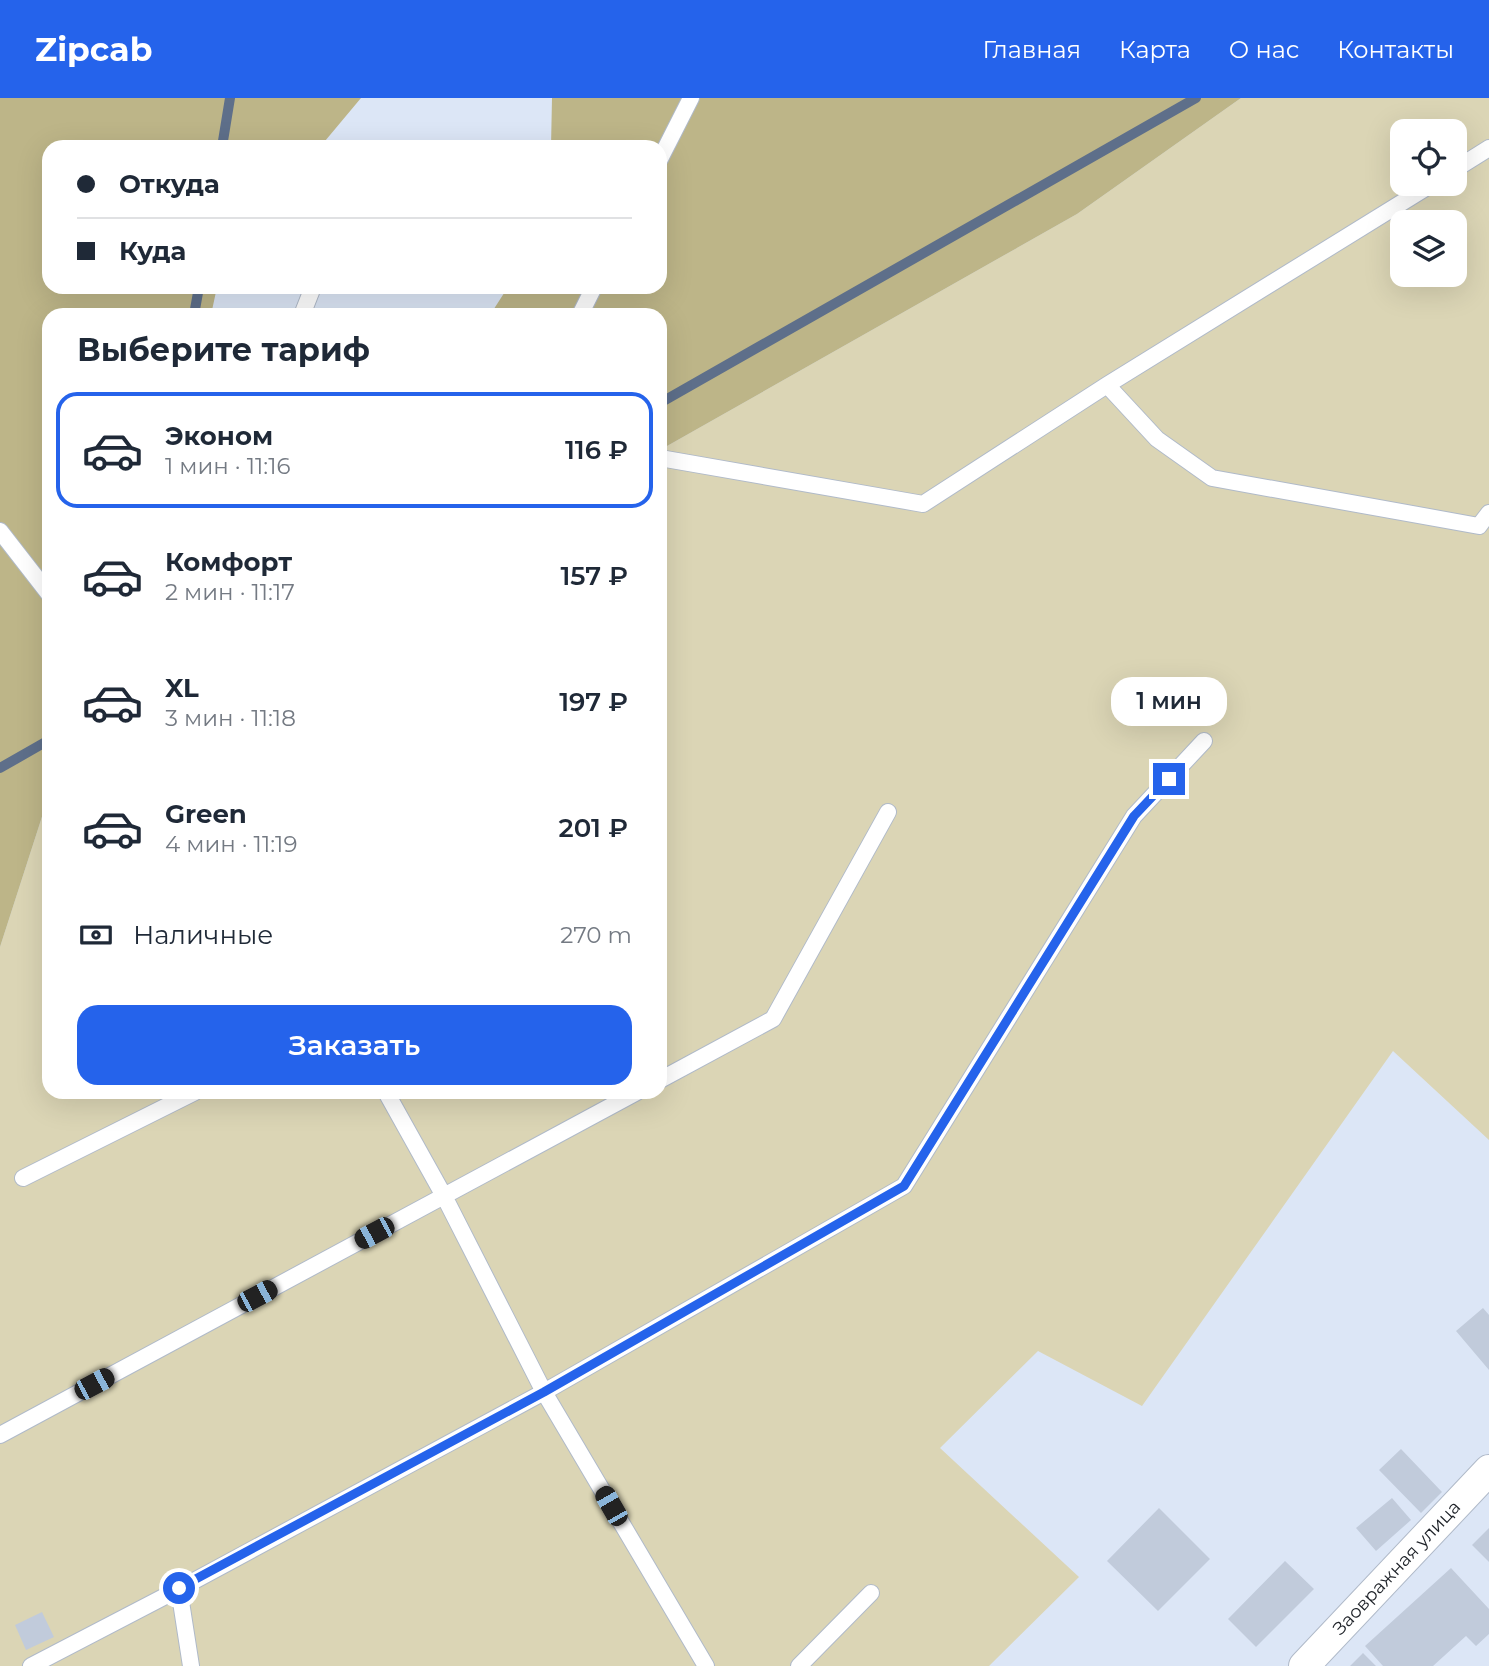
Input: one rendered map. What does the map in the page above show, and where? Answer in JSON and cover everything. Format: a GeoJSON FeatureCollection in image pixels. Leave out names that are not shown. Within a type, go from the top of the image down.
{"type":"FeatureCollection","features":[{"type":"Feature","properties":{"kind":"street","name":"Заовражная улица"},"geometry":{"type":"LineString","coordinates":[[1304,1666],[1489,1470]]}},
{"type":"Feature","properties":{"kind":"lane"},"geometry":{"type":"LineString","coordinates":[[667,145],[691,98]]}},
{"type":"Feature","properties":{"kind":"lane"},"geometry":{"type":"LineString","coordinates":[[1467,162],[1489,148]]}},
{"type":"Feature","properties":{"kind":"lane"},"geometry":{"type":"LineString","coordinates":[[667,459],[923,504],[1107,385],[1413,196]]}},
{"type":"Feature","properties":{"kind":"lane"},"geometry":{"type":"LineString","coordinates":[[1107,385],[1157,439],[1212,478],[1486,525]]}},
{"type":"Feature","properties":{"kind":"lane"},"geometry":{"type":"LineString","coordinates":[[0,531],[42,585]]}},
{"type":"Feature","properties":{"kind":"lane"},"geometry":{"type":"LineString","coordinates":[[31,1666],[544,1392],[904,1186],[1134,816],[1204,741]]}},
{"type":"Feature","properties":{"kind":"lane"},"geometry":{"type":"LineString","coordinates":[[667,1076],[773,1019],[888,812]]}},
{"type":"Feature","properties":{"kind":"lane"},"geometry":{"type":"LineString","coordinates":[[23,1178],[181,1099]]}},
{"type":"Feature","properties":{"kind":"lane"},"geometry":{"type":"LineString","coordinates":[[390,1099],[444,1196],[544,1392],[706,1666]]}},
{"type":"Feature","properties":{"kind":"lane"},"geometry":{"type":"LineString","coordinates":[[0,1435],[625,1099]]}},
{"type":"Feature","properties":{"kind":"lane"},"geometry":{"type":"LineString","coordinates":[[179,1588],[191,1666]]}},
{"type":"Feature","properties":{"kind":"lane"},"geometry":{"type":"LineString","coordinates":[[799,1666],[871,1593]]}},
{"type":"Feature","properties":{"kind":"shaded area"},"geometry":{"type":"Polygon","coordinates":[[[0,98],[361,98],[326,140],[42,140],[42,294],[216,294],[212,308],[42,308],[42,817],[0,947],[0,98]]]}},
{"type":"Feature","properties":{"kind":"shaded area"},"geometry":{"type":"Polygon","coordinates":[[[552,98],[1241,98],[1077,214],[667,446],[667,308],[494,308],[504,294],[667,294],[667,140],[551,140],[552,98]]]}},
{"type":"Feature","properties":{"kind":"shaded area"},"geometry":{"type":"Polygon","coordinates":[[[1241,98],[1489,98],[1489,1140],[1393,1051],[1142,1406],[1038,1351],[940,1448],[1079,1577],[989,1666],[0,1666],[0,947],[42,817],[42,1099],[667,1099],[667,446],[1077,214],[1241,98]]]}},
{"type":"Feature","properties":{"kind":"building"},"geometry":{"type":"Polygon","coordinates":[[[1483,1308],[1489,1315],[1489,1370],[1456,1331],[1483,1308]]]}},
{"type":"Feature","properties":{"kind":"building"},"geometry":{"type":"Polygon","coordinates":[[[1401,1449],[1442,1492],[1421,1513],[1379,1470],[1401,1449]]]}},
{"type":"Feature","properties":{"kind":"building"},"geometry":{"type":"Polygon","coordinates":[[[1392,1498],[1411,1520],[1376,1551],[1356,1528],[1392,1498]]]}},
{"type":"Feature","properties":{"kind":"building"},"geometry":{"type":"Polygon","coordinates":[[[1159,1508],[1210,1559],[1158,1611],[1107,1561],[1159,1508]]]}},
{"type":"Feature","properties":{"kind":"building"},"geometry":{"type":"Polygon","coordinates":[[[1489,1528],[1489,1562],[1472,1545],[1489,1528]]]}},
{"type":"Feature","properties":{"kind":"building"},"geometry":{"type":"Polygon","coordinates":[[[1285,1561],[1314,1589],[1256,1647],[1228,1619],[1285,1561]]]}},
{"type":"Feature","properties":{"kind":"building"},"geometry":{"type":"Polygon","coordinates":[[[1451,1568],[1489,1609],[1489,1634],[1476,1646],[1466,1636],[1433,1666],[1383,1666],[1365,1646],[1451,1568]]]}},
{"type":"Feature","properties":{"kind":"building"},"geometry":{"type":"Polygon","coordinates":[[[42,1612],[54,1637],[26,1650],[15,1625],[42,1612]]]}},
{"type":"Feature","properties":{"kind":"building"},"geometry":{"type":"Polygon","coordinates":[[[1363,1653],[1376,1666],[1350,1666],[1363,1653]]]}},
{"type":"Feature","properties":{"kind":"waterway"},"geometry":{"type":"LineString","coordinates":[[223,140],[230,98]]}},
{"type":"Feature","properties":{"kind":"waterway"},"geometry":{"type":"LineString","coordinates":[[667,399],[1196,98]]}},
{"type":"Feature","properties":{"kind":"waterway"},"geometry":{"type":"LineString","coordinates":[[195,308],[198,294]]}},
{"type":"Feature","properties":{"kind":"waterway"},"geometry":{"type":"LineString","coordinates":[[0,768],[42,744]]}},
{"type":"Feature","properties":{"kind":"route"},"geometry":{"type":"LineString","coordinates":[[179,1588],[544,1392],[904,1186],[1134,816],[1169,779]]}}]}
